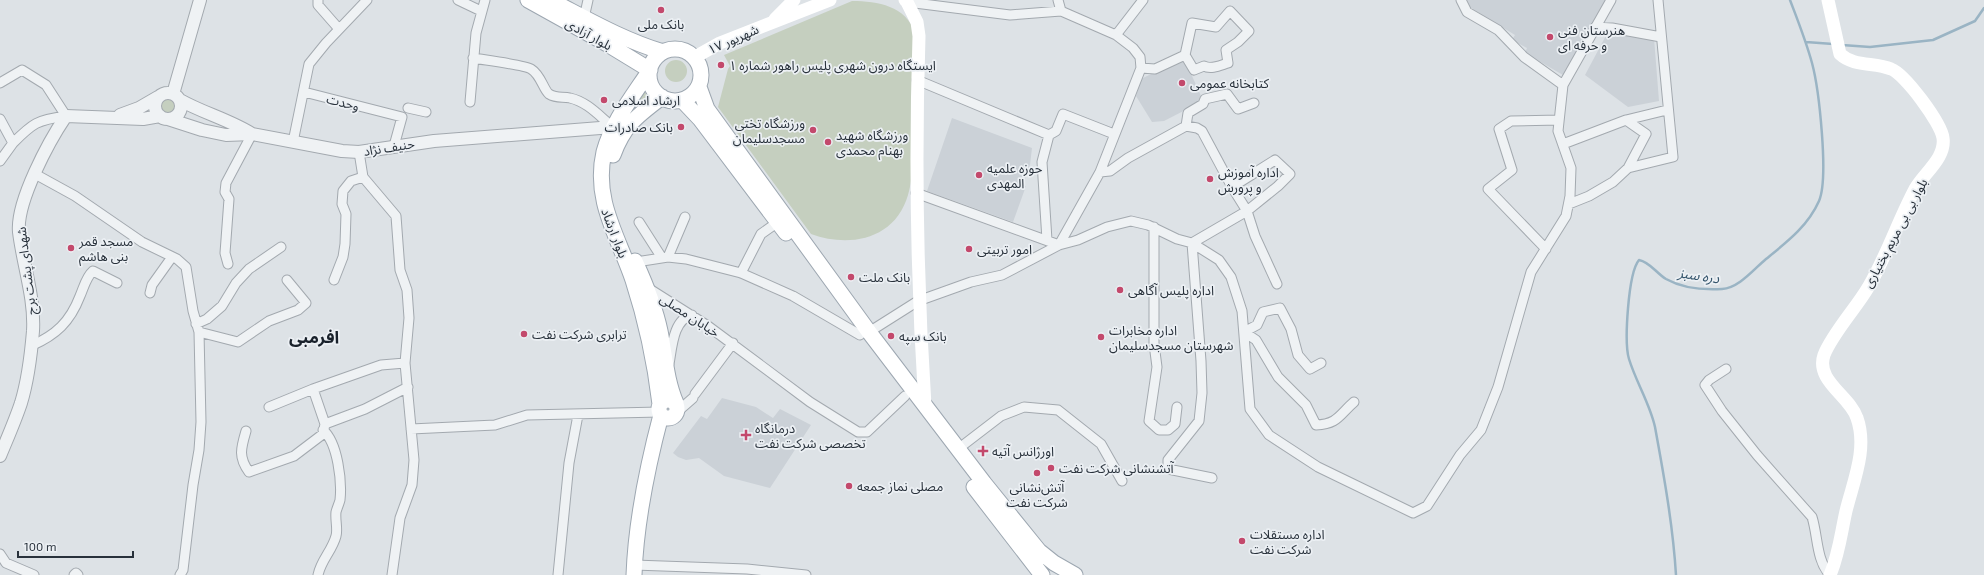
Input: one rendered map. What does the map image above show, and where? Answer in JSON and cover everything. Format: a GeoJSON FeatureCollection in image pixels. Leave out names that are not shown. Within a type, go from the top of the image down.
{"type":"FeatureCollection","features":[{"type":"Feature","properties":{"kind":"main road","name":"بلوار آزادی"},"geometry":{"type":"LineString","coordinates":[[528,0],[609,45],[650,70]]}},
{"type":"Feature","properties":{"kind":"main road","name":"بلوار آزادی"},"geometry":{"type":"LineString","coordinates":[[550,0],[641,46],[662,52]]}},
{"type":"Feature","properties":{"kind":"main road","name":"۱۷ شهریور"},"geometry":{"type":"LineString","coordinates":[[695,57],[720,43],[830,0]]}},
{"type":"Feature","properties":{"kind":"main road","name":"بلوار بی بی مریم بختیاری"},"geometry":{"type":"LineString","coordinates":[[1828,0],[1840,54],[1849,61],[1890,68],[1898,72],[1911,86],[1939,125],[1944,140],[1941,154],[1916,188],[1886,255],[1868,287],[1829,346],[1822,362],[1826,378],[1854,410],[1860,428],[1857,475],[1847,508],[1838,557],[1830,575]]}},
{"type":"Feature","properties":{"kind":"main road"},"geometry":{"type":"LineString","coordinates":[[902,1],[917,22],[919,36],[916,193],[918,301],[925,406]]}},
{"type":"Feature","properties":{"kind":"main road"},"geometry":{"type":"LineString","coordinates":[[773,22],[790,3]]}},
{"type":"Feature","properties":{"kind":"main road"},"geometry":{"type":"LineString","coordinates":[[699,87],[692,95],[682,100],[668,100],[662,97],[652,86],[650,70],[652,63],[662,52],[680,49],[695,57],[701,72],[699,87],[707,109],[864,333],[905,396],[1046,572],[1075,575]]}},
{"type":"Feature","properties":{"kind":"main road","name":"بلوار ارشاد"},"geometry":{"type":"LineString","coordinates":[[650,70],[613,127],[604,151],[602,189],[604,208],[641,281],[660,329],[667,373],[667,411]]}},
{"type":"Feature","properties":{"kind":"main road","name":"بلوار ارشاد"},"geometry":{"type":"LineString","coordinates":[[662,97],[635,118],[627,127],[617,144],[610,170],[612,202],[636,262],[641,281],[651,349],[667,411]]}},
{"type":"Feature","properties":{"kind":"main road"},"geometry":{"type":"LineString","coordinates":[[682,100],[700,119],[864,333],[925,406],[1039,551],[1046,572]]}},
{"type":"Feature","properties":{"kind":"main road"},"geometry":{"type":"LineString","coordinates":[[638,570],[667,411]]}},
{"type":"Feature","properties":{"kind":"street"},"geometry":{"type":"LineString","coordinates":[[0,161],[13,143],[27,129],[42,119],[66,116],[143,119],[176,116],[179,112],[181,104],[177,97],[200,0]]}},
{"type":"Feature","properties":{"kind":"street"},"geometry":{"type":"LineString","coordinates":[[318,0],[318,5],[338,29]]}},
{"type":"Feature","properties":{"kind":"street"},"geometry":{"type":"LineString","coordinates":[[294,142],[309,64],[338,29],[367,0]]}},
{"type":"Feature","properties":{"kind":"street"},"geometry":{"type":"LineString","coordinates":[[458,0],[481,11]]}},
{"type":"Feature","properties":{"kind":"street"},"geometry":{"type":"LineString","coordinates":[[470,102],[476,33],[485,0]]}},
{"type":"Feature","properties":{"kind":"street"},"geometry":{"type":"LineString","coordinates":[[584,18],[588,0]]}},
{"type":"Feature","properties":{"kind":"street"},"geometry":{"type":"LineString","coordinates":[[1058,0],[1061,11]]}},
{"type":"Feature","properties":{"kind":"street"},"geometry":{"type":"LineString","coordinates":[[1116,35],[1143,0]]}},
{"type":"Feature","properties":{"kind":"street"},"geometry":{"type":"LineString","coordinates":[[1461,0],[1467,12],[1498,30],[1524,57],[1563,85]]}},
{"type":"Feature","properties":{"kind":"street"},"geometry":{"type":"LineString","coordinates":[[636,262],[665,258],[686,259],[741,273],[793,296],[864,333],[918,301],[971,282],[1002,275],[1058,245],[1078,240],[1107,227],[1131,222],[1154,227],[1177,239],[1192,243],[1219,260],[1231,277],[1242,311],[1250,409],[1269,436],[1318,467],[1413,513],[1427,506],[1460,455],[1481,430],[1498,387],[1531,272],[1566,216],[1570,196],[1571,168],[1558,131],[1563,85],[1611,0]]}},
{"type":"Feature","properties":{"kind":"street"},"geometry":{"type":"LineString","coordinates":[[1628,168],[1673,157],[1667,110],[1658,0]]}},
{"type":"Feature","properties":{"kind":"street"},"geometry":{"type":"LineString","coordinates":[[902,1],[1010,15],[1061,11],[1116,35],[1133,48],[1140,57],[1141,68],[1100,172],[1058,245]]}},
{"type":"Feature","properties":{"kind":"street"},"geometry":{"type":"LineString","coordinates":[[1230,11],[1249,31],[1238,42],[1226,50],[1228,63],[1207,68],[1204,66],[1194,70],[1185,55],[1192,23],[1216,27],[1230,11]]}},
{"type":"Feature","properties":{"kind":"street"},"geometry":{"type":"LineString","coordinates":[[1595,27],[1612,28],[1661,37]]}},
{"type":"Feature","properties":{"kind":"street"},"geometry":{"type":"LineString","coordinates":[[1141,68],[1155,69],[1185,55]]}},
{"type":"Feature","properties":{"kind":"street"},"geometry":{"type":"LineString","coordinates":[[473,58],[531,69],[541,80],[548,93],[557,98],[570,98],[582,103],[596,111],[613,127]]}},
{"type":"Feature","properties":{"kind":"street"},"geometry":{"type":"LineString","coordinates":[[0,83],[22,70],[46,85],[66,116]]}},
{"type":"Feature","properties":{"kind":"street"},"geometry":{"type":"LineString","coordinates":[[917,80],[1049,135]]}},
{"type":"Feature","properties":{"kind":"street","name":"وحدت"},"geometry":{"type":"LineString","coordinates":[[304,92],[402,117],[394,146]]}},
{"type":"Feature","properties":{"kind":"street"},"geometry":{"type":"LineString","coordinates":[[115,117],[138,108],[166,93],[177,97],[201,111],[239,126],[252,134],[226,183],[225,192],[229,199],[225,254],[228,264]]}},
{"type":"Feature","properties":{"kind":"street"},"geometry":{"type":"LineString","coordinates":[[1186,126],[1188,113],[1203,104],[1205,99],[1213,96],[1227,94],[1238,109],[1254,103]]}},
{"type":"Feature","properties":{"kind":"street"},"geometry":{"type":"LineString","coordinates":[[158,97],[155,105],[164,117]]}},
{"type":"Feature","properties":{"kind":"street"},"geometry":{"type":"LineString","coordinates":[[408,108],[426,112]]}},
{"type":"Feature","properties":{"kind":"street"},"geometry":{"type":"LineString","coordinates":[[1563,144],[1626,120],[1667,110]]}},
{"type":"Feature","properties":{"kind":"street"},"geometry":{"type":"LineString","coordinates":[[1047,240],[1042,162],[1049,135],[1056,131],[1063,114],[1114,134]]}},
{"type":"Feature","properties":{"kind":"street","name":"شهدای پشت برج"},"geometry":{"type":"LineString","coordinates":[[0,456],[21,403],[28,370],[33,330],[30,293],[19,231],[22,208],[35,174],[58,128],[66,116]]}},
{"type":"Feature","properties":{"kind":"street","name":"حنیف نژاد"},"geometry":{"type":"LineString","coordinates":[[164,117],[196,128],[226,135],[252,134],[342,151],[359,152],[434,141],[613,127]]}},
{"type":"Feature","properties":{"kind":"street"},"geometry":{"type":"LineString","coordinates":[[0,119],[13,143]]}},
{"type":"Feature","properties":{"kind":"street"},"geometry":{"type":"LineString","coordinates":[[1546,249],[1488,189],[1512,170],[1499,130],[1511,121],[1559,120]]}},
{"type":"Feature","properties":{"kind":"street"},"geometry":{"type":"LineString","coordinates":[[1569,204],[1589,196],[1613,182],[1628,168],[1646,134],[1626,120]]}},
{"type":"Feature","properties":{"kind":"street"},"geometry":{"type":"LineString","coordinates":[[1100,172],[1110,171],[1128,158],[1186,126],[1197,128],[1202,131],[1232,188],[1247,211],[1255,236],[1278,284]]}},
{"type":"Feature","properties":{"kind":"street"},"geometry":{"type":"LineString","coordinates":[[359,152],[363,177],[396,216],[400,270],[407,290],[409,318],[405,363],[414,460],[412,485],[400,518],[392,575]]}},
{"type":"Feature","properties":{"kind":"street"},"geometry":{"type":"LineString","coordinates":[[1192,243],[1247,211],[1290,174],[1275,160],[1232,188]]}},
{"type":"Feature","properties":{"kind":"street"},"geometry":{"type":"LineString","coordinates":[[35,174],[75,196],[142,242],[172,257],[186,267],[193,311],[198,328],[200,399],[199,450],[193,485],[183,570],[180,575]]}},
{"type":"Feature","properties":{"kind":"street"},"geometry":{"type":"LineString","coordinates":[[334,280],[343,256],[345,244],[346,214],[342,204],[343,191],[351,181],[363,177]]}},
{"type":"Feature","properties":{"kind":"street"},"geometry":{"type":"LineString","coordinates":[[916,193],[1058,245]]}},
{"type":"Feature","properties":{"kind":"street"},"geometry":{"type":"LineString","coordinates":[[665,258],[685,217]]}},
{"type":"Feature","properties":{"kind":"street"},"geometry":{"type":"LineString","coordinates":[[639,222],[665,258]]}},
{"type":"Feature","properties":{"kind":"street"},"geometry":{"type":"LineString","coordinates":[[741,273],[761,234],[778,222]]}},
{"type":"Feature","properties":{"kind":"street"},"geometry":{"type":"LineString","coordinates":[[1154,227],[1154,344],[1157,367],[1150,421],[1159,430],[1168,430],[1175,424],[1177,407]]}},
{"type":"Feature","properties":{"kind":"street"},"geometry":{"type":"LineString","coordinates":[[1192,243],[1202,393],[1199,421],[1168,460],[1168,469],[1212,478]]}},
{"type":"Feature","properties":{"kind":"street"},"geometry":{"type":"LineString","coordinates":[[198,328],[222,306],[236,283],[249,269],[281,247]]}},
{"type":"Feature","properties":{"kind":"street"},"geometry":{"type":"LineString","coordinates":[[150,293],[152,285],[172,257]]}},
{"type":"Feature","properties":{"kind":"street"},"geometry":{"type":"LineString","coordinates":[[31,346],[48,338],[62,326],[76,305],[88,275],[93,271],[117,283]]}},
{"type":"Feature","properties":{"kind":"street"},"geometry":{"type":"LineString","coordinates":[[198,328],[238,342],[269,321],[298,310],[306,303],[287,280]]}},
{"type":"Feature","properties":{"kind":"street","name":"خیابان مصلی"},"geometry":{"type":"LineString","coordinates":[[641,281],[733,343],[810,402],[858,432],[867,432],[905,396]]}},
{"type":"Feature","properties":{"kind":"street"},"geometry":{"type":"LineString","coordinates":[[1244,332],[1257,325],[1263,312],[1280,308],[1291,328],[1298,355],[1310,369],[1321,363]]}},
{"type":"Feature","properties":{"kind":"street"},"geometry":{"type":"LineString","coordinates":[[667,373],[676,332],[681,321],[685,317],[692,315]]}},
{"type":"Feature","properties":{"kind":"street"},"geometry":{"type":"LineString","coordinates":[[1244,332],[1256,340],[1278,377],[1306,405],[1316,425],[1329,425],[1354,402]]}},
{"type":"Feature","properties":{"kind":"street"},"geometry":{"type":"LineString","coordinates":[[411,429],[495,425],[527,415],[578,415],[667,411],[694,396],[733,343]]}},
{"type":"Feature","properties":{"kind":"street"},"geometry":{"type":"LineString","coordinates":[[269,406],[381,365],[405,363]]}},
{"type":"Feature","properties":{"kind":"street"},"geometry":{"type":"LineString","coordinates":[[1726,369],[1709,380],[1705,385],[1722,411],[1757,455],[1812,517],[1816,529],[1822,566],[1830,575]]}},
{"type":"Feature","properties":{"kind":"street"},"geometry":{"type":"LineString","coordinates":[[324,427],[365,409],[408,387]]}},
{"type":"Feature","properties":{"kind":"street"},"geometry":{"type":"LineString","coordinates":[[313,389],[324,427],[329,436],[337,460],[341,483],[340,502],[336,512],[336,536],[331,548],[322,561],[318,575]]}},
{"type":"Feature","properties":{"kind":"street"},"geometry":{"type":"LineString","coordinates":[[958,449],[1001,416],[1024,407],[1058,410],[1101,444],[1122,481]]}},
{"type":"Feature","properties":{"kind":"street"},"geometry":{"type":"LineString","coordinates":[[558,575],[569,463],[578,415]]}},
{"type":"Feature","properties":{"kind":"street"},"geometry":{"type":"LineString","coordinates":[[246,431],[241,451],[242,462],[249,472],[294,456],[323,434],[324,427]]}},
{"type":"Feature","properties":{"kind":"street"},"geometry":{"type":"LineString","coordinates":[[0,554],[6,563],[34,575]]}},
{"type":"Feature","properties":{"kind":"street"},"geometry":{"type":"LineString","coordinates":[[638,570],[747,572],[806,575]]}},
{"type":"Feature","properties":{"kind":"street"},"geometry":{"type":"LineString","coordinates":[[74,575],[76,573],[78,575]]}},
{"type":"Feature","properties":{"kind":"shaded area","name":"هنرستان فنی و حرفه ای"},"geometry":{"type":"Polygon","coordinates":[[[1467,0],[1609,0],[1563,75],[1525,53],[1527,48],[1512,40],[1515,35],[1471,8],[1467,0]]]}},
{"type":"Feature","properties":{"kind":"shaded area"},"geometry":{"type":"Polygon","coordinates":[[[1609,30],[1654,38],[1659,101],[1628,107],[1585,75],[1609,30]]]}},
{"type":"Feature","properties":{"kind":"shaded area"},"geometry":{"type":"Polygon","coordinates":[[[1184,58],[1201,96],[1201,102],[1164,121],[1152,122],[1136,96],[1141,79],[1184,58]]]}},
{"type":"Feature","properties":{"kind":"shaded area","name":"حوزه علمیه المهدی"},"geometry":{"type":"Polygon","coordinates":[[[952,118],[1032,148],[1030,165],[1023,185],[1026,186],[1013,222],[927,191],[952,118]]]}},
{"type":"Feature","properties":{"kind":"shaded area"},"geometry":{"type":"Polygon","coordinates":[[[722,398],[756,407],[773,418],[780,409],[811,425],[770,488],[724,476],[699,458],[686,460],[673,453],[701,416],[707,419],[722,398]]]}},
{"type":"Feature","properties":{"kind":"green space","name":"ورزشگاه شهید بهنام محمدی"},"geometry":{"type":"Polygon","coordinates":[[[852,1],[872,2],[898,11],[911,24],[915,33],[913,163],[908,195],[902,210],[893,222],[882,231],[869,237],[855,240],[840,240],[811,234],[718,107],[730,66],[724,55],[852,1]]]}},
{"type":"Feature","properties":{"kind":"green space"},"geometry":{"type":"Polygon","coordinates":[[[676,60],[684,63],[687,71],[684,79],[676,82],[668,79],[665,71],[668,63],[676,60]]]}},
{"type":"Feature","properties":{"kind":"green space"},"geometry":{"type":"Polygon","coordinates":[[[644,92],[652,98],[627,116],[644,92]]]}},
{"type":"Feature","properties":{"kind":"green space"},"geometry":{"type":"Polygon","coordinates":[[[164,96],[172,96],[178,102],[178,110],[172,116],[164,116],[158,110],[158,102],[164,96]]]}},
{"type":"Feature","properties":{"kind":"waterway","name":"دره سبز"},"geometry":{"type":"LineString","coordinates":[[1676,575],[1665,482],[1655,427],[1650,410],[1629,359],[1627,324],[1632,279],[1635,267],[1639,260],[1650,265],[1662,277],[1672,282],[1701,289],[1728,288],[1740,282],[1789,240],[1803,226],[1814,210],[1819,201],[1822,190],[1823,154],[1820,112],[1812,63],[1805,39],[1790,0]]}},
{"type":"Feature","properties":{"kind":"waterway"},"geometry":{"type":"LineString","coordinates":[[1842,45],[1870,47],[1933,40],[1975,21],[1984,8]]}},
{"type":"Feature","properties":{"kind":"waterway"},"geometry":{"type":"LineString","coordinates":[[1806,42],[1833,44]]}},
{"type":"Feature","properties":{"kind":"place","name":"بانک ملی"},"geometry":{"type":"Point","coordinates":[661,10]}},
{"type":"Feature","properties":{"kind":"place","name":"هنرستان فنی و حرفه ای"},"geometry":{"type":"Point","coordinates":[1550,37]}},
{"type":"Feature","properties":{"kind":"place","name":"ایستگاه درون شهری پلیس راهور شماره ۱"},"geometry":{"type":"Point","coordinates":[721,65]}},
{"type":"Feature","properties":{"kind":"place","name":"کتابخانه عمومی"},"geometry":{"type":"Point","coordinates":[1182,83]}},
{"type":"Feature","properties":{"kind":"place","name":"ارشاد اسلامی"},"geometry":{"type":"Point","coordinates":[604,100]}},
{"type":"Feature","properties":{"kind":"place","name":"بانک صادرات"},"geometry":{"type":"Point","coordinates":[681,127]}},
{"type":"Feature","properties":{"kind":"place","name":"ورزشگاه تختی مسجدسلیمان"},"geometry":{"type":"Point","coordinates":[813,130]}},
{"type":"Feature","properties":{"kind":"place","name":"ورزشگاه شهید بهنام محمدی"},"geometry":{"type":"Point","coordinates":[828,142]}},
{"type":"Feature","properties":{"kind":"place","name":"حوزه علمیه المهدی"},"geometry":{"type":"Point","coordinates":[979,175]}},
{"type":"Feature","properties":{"kind":"place","name":"اداره آموزش و پرورش"},"geometry":{"type":"Point","coordinates":[1210,179]}},
{"type":"Feature","properties":{"kind":"place","name":"مسجد قمر بنی هاشم"},"geometry":{"type":"Point","coordinates":[71,248]}},
{"type":"Feature","properties":{"kind":"place","name":"امور تربیتی"},"geometry":{"type":"Point","coordinates":[969,249]}},
{"type":"Feature","properties":{"kind":"place","name":"بانک ملت"},"geometry":{"type":"Point","coordinates":[851,277]}},
{"type":"Feature","properties":{"kind":"place","name":"اداره پلیس آگاهی"},"geometry":{"type":"Point","coordinates":[1120,290]}},
{"type":"Feature","properties":{"kind":"place","name":"ترابری شرکت نفت"},"geometry":{"type":"Point","coordinates":[524,334]}},
{"type":"Feature","properties":{"kind":"place","name":"بانک سپه"},"geometry":{"type":"Point","coordinates":[891,336]}},
{"type":"Feature","properties":{"kind":"place","name":"اداره مخابرات شهرستان مسجدسلیمان"},"geometry":{"type":"Point","coordinates":[1101,337]}},
{"type":"Feature","properties":{"kind":"place","name":"درمانگاه تخصصی شرکت نفت"},"geometry":{"type":"Point","coordinates":[746,435]}},
{"type":"Feature","properties":{"kind":"place","name":"اورژانس آتیه"},"geometry":{"type":"Point","coordinates":[983,451]}},
{"type":"Feature","properties":{"kind":"place","name":"آتشنشانی شرکت نفت"},"geometry":{"type":"Point","coordinates":[1051,468]}},
{"type":"Feature","properties":{"kind":"place","name":"آتش‌نشانی شرکت نفت"},"geometry":{"type":"Point","coordinates":[1037,473]}},
{"type":"Feature","properties":{"kind":"place","name":"مصلی نماز جمعه"},"geometry":{"type":"Point","coordinates":[849,486]}},
{"type":"Feature","properties":{"kind":"place","name":"اداره مستقلات شرکت نفت"},"geometry":{"type":"Point","coordinates":[1242,541]}},
{"type":"Feature","properties":{"kind":"district","name":"افرمبی"},"geometry":{"type":"Point","coordinates":[314,336]}}]}
